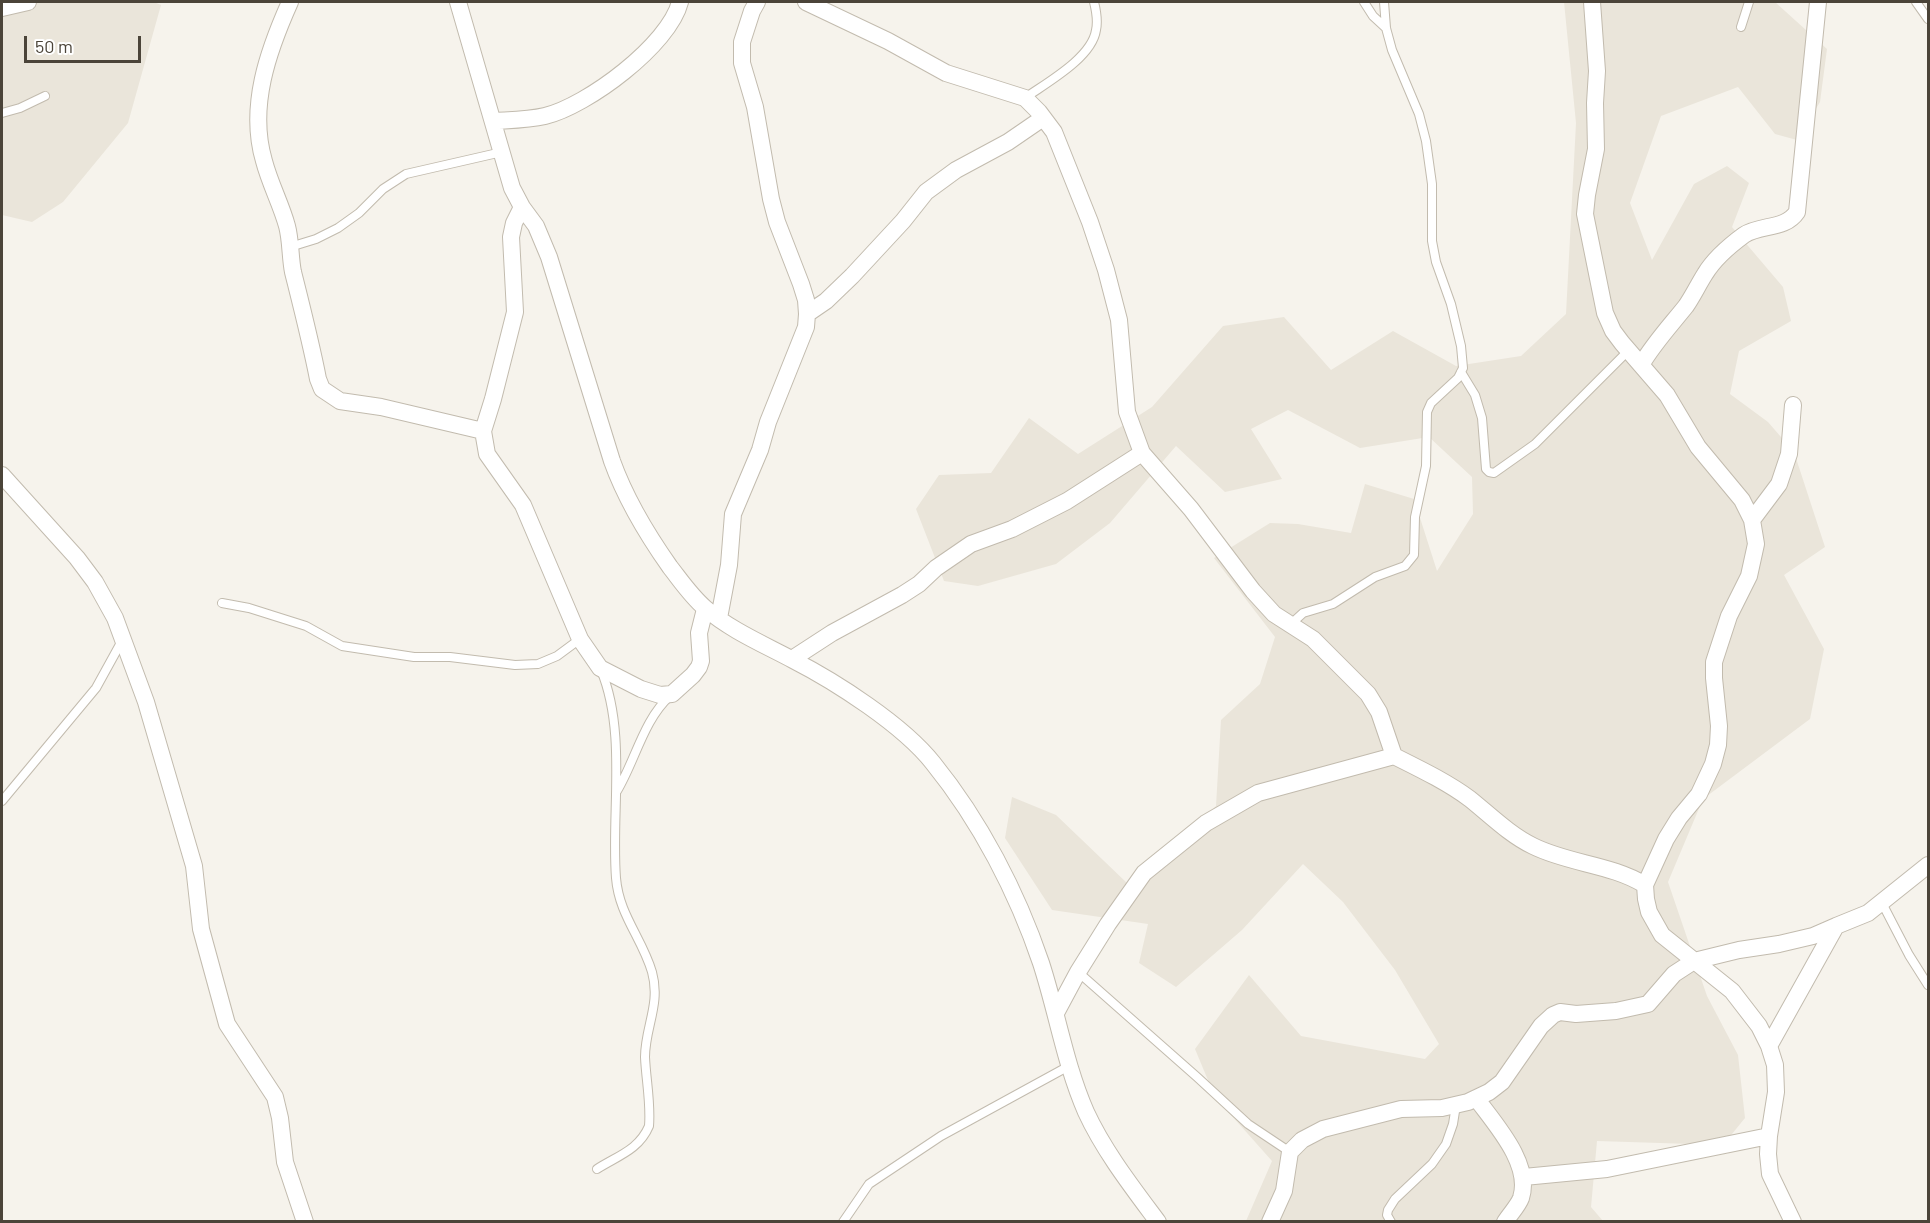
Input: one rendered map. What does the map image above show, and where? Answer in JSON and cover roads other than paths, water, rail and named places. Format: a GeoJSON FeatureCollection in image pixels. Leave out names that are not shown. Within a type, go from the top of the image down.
{"type":"FeatureCollection","features":[{"type":"Feature","properties":{"kind":"street"},"geometry":{"type":"LineString","coordinates":[[2,8],[28,2]]}},
{"type":"Feature","properties":{"kind":"street"},"geometry":{"type":"LineString","coordinates":[[290,2],[269,55],[261,83],[259,133],[263,160],[287,227],[293,271],[322,389],[340,400],[381,407],[483,431]]}},
{"type":"Feature","properties":{"kind":"street"},"geometry":{"type":"LineString","coordinates":[[458,2],[512,188],[536,226],[549,257],[623,492],[643,528],[683,585],[712,613],[768,648],[792,659],[843,689],[909,738],[931,760],[952,787],[988,846],[1025,918],[1056,1013],[1069,1066],[1083,1104],[1096,1130],[1126,1178],[1158,1221]]}},
{"type":"Feature","properties":{"kind":"street"},"geometry":{"type":"LineString","coordinates":[[494,122],[545,116],[601,90],[656,41],[672,22],[680,2]]}},
{"type":"Feature","properties":{"kind":"street"},"geometry":{"type":"LineString","coordinates":[[522,207],[514,223],[511,237],[515,312],[483,431],[488,454],[523,505],[580,639],[600,668],[641,689],[660,695],[672,694],[699,667],[701,661],[699,633],[712,613],[729,565],[733,514],[760,450],[782,384],[806,327],[806,300],[777,222],[755,107],[742,63],[742,42],[757,2]]}},
{"type":"Feature","properties":{"kind":"street"},"geometry":{"type":"LineString","coordinates":[[806,2],[888,41],[946,73],[1025,98],[1054,132],[1090,222],[1114,297],[1119,320],[1127,412],[1142,453],[1191,509],[1253,591],[1274,614],[1313,639],[1368,694],[1379,712],[1394,756]]}},
{"type":"Feature","properties":{"kind":"street"},"geometry":{"type":"LineString","coordinates":[[1592,2],[1597,70],[1596,149],[1585,214],[1605,313],[1628,351],[1667,395],[1698,447],[1742,500],[1752,520],[1756,544],[1749,576],[1729,616],[1714,662],[1719,726],[1718,745],[1713,764],[1699,794],[1671,829],[1645,885],[1649,912],[1656,926],[1668,940],[1732,991],[1759,1026],[1769,1046],[1774,1065],[1776,1092],[1769,1136],[1770,1174],[1793,1221]]}},
{"type":"Feature","properties":{"kind":"street"},"geometry":{"type":"LineString","coordinates":[[1641,365],[1653,345],[1692,297],[1717,258],[1745,235],[1757,229],[1786,222],[1797,212],[1818,2]]}},
{"type":"Feature","properties":{"kind":"street"},"geometry":{"type":"LineString","coordinates":[[807,314],[826,302],[865,263],[926,192],[956,170],[1008,142],[1043,118]]}},
{"type":"Feature","properties":{"kind":"street"},"geometry":{"type":"LineString","coordinates":[[1752,520],[1779,484],[1790,454],[1793,405]]}},
{"type":"Feature","properties":{"kind":"street"},"geometry":{"type":"LineString","coordinates":[[792,659],[832,633],[902,595],[971,544],[1012,529],[1067,501],[1142,453]]}},
{"type":"Feature","properties":{"kind":"street"},"geometry":{"type":"LineString","coordinates":[[2,474],[77,558],[95,582],[115,618],[147,702],[194,866],[201,929],[227,1024],[274,1097],[280,1118],[285,1162],[305,1221]]}},
{"type":"Feature","properties":{"kind":"street"},"geometry":{"type":"LineString","coordinates":[[1056,1013],[1107,924],[1144,873],[1206,823],[1258,794],[1394,756],[1428,773],[1468,798],[1530,845],[1557,857],[1632,877],[1645,885]]}},
{"type":"Feature","properties":{"kind":"street"},"geometry":{"type":"LineString","coordinates":[[1269,1221],[1284,1191],[1290,1152],[1302,1140],[1333,1126],[1401,1109],[1442,1108],[1476,1098],[1502,1082],[1546,1019],[1560,1012],[1576,1014],[1616,1011],[1648,1004],[1674,974],[1694,961],[1813,936],[1836,927],[1868,913],[1929,865]]}},
{"type":"Feature","properties":{"kind":"street"},"geometry":{"type":"LineString","coordinates":[[1769,1046],[1836,927]]}},
{"type":"Feature","properties":{"kind":"street"},"geometry":{"type":"LineString","coordinates":[[1476,1098],[1520,1164],[1524,1177],[1521,1199],[1505,1221]]}},
{"type":"Feature","properties":{"kind":"street"},"geometry":{"type":"LineString","coordinates":[[1524,1177],[1607,1169],[1769,1136]]}},
{"type":"Feature","properties":{"kind":"lane"},"geometry":{"type":"LineString","coordinates":[[1025,98],[1078,60],[1092,43],[1097,28],[1094,2]]}},
{"type":"Feature","properties":{"kind":"lane"},"geometry":{"type":"LineString","coordinates":[[1364,2],[1373,16],[1386,28]]}},
{"type":"Feature","properties":{"kind":"lane"},"geometry":{"type":"LineString","coordinates":[[1291,624],[1303,613],[1333,604],[1375,577],[1405,566],[1414,555],[1415,517],[1426,466],[1427,412],[1431,403],[1458,378],[1463,359],[1451,304],[1436,262],[1432,241],[1432,184],[1426,141],[1415,104],[1392,50],[1386,28],[1384,2]]}},
{"type":"Feature","properties":{"kind":"lane"},"geometry":{"type":"LineString","coordinates":[[1741,27],[1749,2]]}},
{"type":"Feature","properties":{"kind":"lane"},"geometry":{"type":"LineString","coordinates":[[1916,2],[1929,20]]}},
{"type":"Feature","properties":{"kind":"lane"},"geometry":{"type":"LineString","coordinates":[[2,113],[20,108],[45,96]]}},
{"type":"Feature","properties":{"kind":"lane"},"geometry":{"type":"LineString","coordinates":[[290,247],[316,239],[338,228],[359,213],[382,189],[406,174],[501,152]]}},
{"type":"Feature","properties":{"kind":"lane"},"geometry":{"type":"LineString","coordinates":[[1461,372],[1474,395],[1482,418],[1486,469],[1494,473],[1535,444],[1628,351]]}},
{"type":"Feature","properties":{"kind":"lane"},"geometry":{"type":"LineString","coordinates":[[222,603],[249,608],[306,626],[342,646],[414,657],[450,657],[515,665],[538,664],[557,656],[580,639]]}},
{"type":"Feature","properties":{"kind":"lane"},"geometry":{"type":"LineString","coordinates":[[2,801],[96,688],[123,639]]}},
{"type":"Feature","properties":{"kind":"lane"},"geometry":{"type":"LineString","coordinates":[[597,1169],[636,1146],[645,1134],[650,1117],[645,1055],[655,1001],[655,988],[646,955],[629,925],[618,894],[615,860],[617,792],[610,698],[600,668]]}},
{"type":"Feature","properties":{"kind":"lane"},"geometry":{"type":"LineString","coordinates":[[617,792],[630,770],[653,716],[672,694]]}},
{"type":"Feature","properties":{"kind":"lane"},"geometry":{"type":"LineString","coordinates":[[1882,903],[1909,955],[1929,985]]}},
{"type":"Feature","properties":{"kind":"lane"},"geometry":{"type":"LineString","coordinates":[[1078,972],[1248,1124],[1290,1152]]}},
{"type":"Feature","properties":{"kind":"lane"},"geometry":{"type":"LineString","coordinates":[[843,1221],[869,1184],[941,1136],[1069,1066]]}},
{"type":"Feature","properties":{"kind":"lane"},"geometry":{"type":"LineString","coordinates":[[1391,1221],[1387,1215],[1395,1198],[1432,1164],[1446,1144],[1453,1124],[1456,1105]]}}]}
